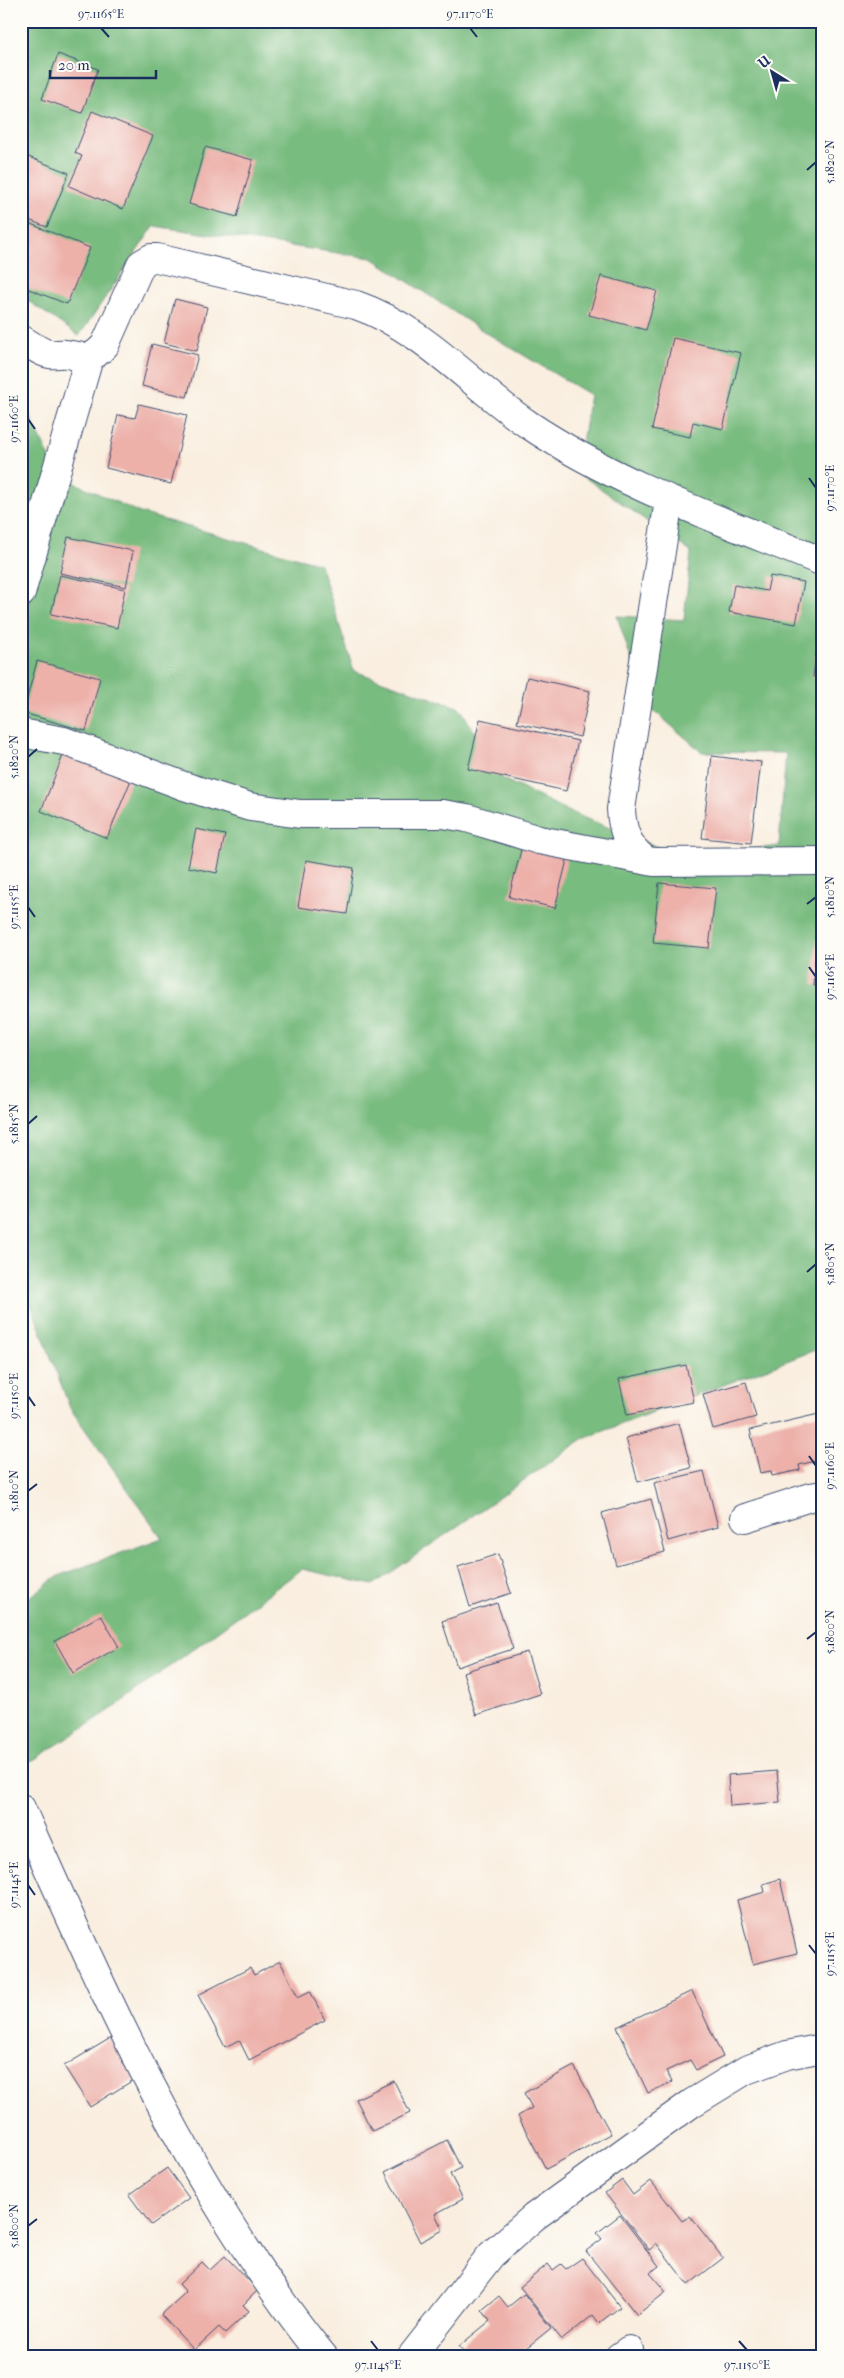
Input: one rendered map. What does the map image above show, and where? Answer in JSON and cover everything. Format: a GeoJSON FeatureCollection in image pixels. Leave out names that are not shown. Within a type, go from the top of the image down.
{"type":"FeatureCollection","features":[{"type":"Feature","properties":{"kind":"street"},"geometry":{"type":"LineString","coordinates":[[21,339],[48,354],[66,354],[78,358],[88,358],[98,354],[105,345],[141,264],[150,258],[157,258],[356,305],[382,314],[420,338],[529,424],[590,460],[669,500],[823,562]]}},
{"type":"Feature","properties":{"kind":"street"},"geometry":{"type":"LineString","coordinates":[[21,592],[88,358]]}},
{"type":"Feature","properties":{"kind":"street"},"geometry":{"type":"LineString","coordinates":[[644,859],[636,853],[625,835],[621,809],[669,500]]}},
{"type":"Feature","properties":{"kind":"street"},"geometry":{"type":"LineString","coordinates":[[21,733],[64,741],[184,786],[250,806],[300,814],[443,814],[467,818],[539,840],[644,859],[674,862],[823,861]]}},
{"type":"Feature","properties":{"kind":"street"},"geometry":{"type":"LineString","coordinates":[[745,1518],[810,1497],[823,1495]]}},
{"type":"Feature","properties":{"kind":"street"},"geometry":{"type":"LineString","coordinates":[[21,1808],[109,2003],[190,2159],[247,2251],[304,2333],[324,2357]]}},
{"type":"Feature","properties":{"kind":"street"},"geometry":{"type":"LineString","coordinates":[[412,2357],[469,2280],[491,2255],[534,2217],[692,2103],[746,2070],[787,2055],[823,2048]]}},
{"type":"Feature","properties":{"kind":"green space"},"geometry":{"type":"Polygon","coordinates":[[[21,21],[823,21],[823,1347],[583,1439],[373,1585],[302,1569],[109,1711],[21,1768],[21,1604],[56,1577],[162,1538],[70,1408],[21,1278],[21,397],[58,475],[140,513],[320,564],[354,671],[460,708],[503,779],[572,813],[685,858],[779,846],[786,753],[702,752],[646,704],[617,616],[684,620],[691,552],[577,472],[590,395],[480,329],[372,258],[154,226],[79,336],[21,296],[21,21]]]}},
{"type":"Feature","properties":{"kind":"building"},"geometry":{"type":"Polygon","coordinates":[[[58,54],[98,69],[82,113],[42,99],[58,54]]]}},
{"type":"Feature","properties":{"kind":"building"},"geometry":{"type":"Polygon","coordinates":[[[92,111],[153,136],[123,209],[69,186],[82,156],[75,153],[92,111]]]}},
{"type":"Feature","properties":{"kind":"building"},"geometry":{"type":"Polygon","coordinates":[[[205,147],[253,160],[237,217],[189,204],[205,147]]]}},
{"type":"Feature","properties":{"kind":"building"},"geometry":{"type":"Polygon","coordinates":[[[21,154],[69,173],[47,227],[21,217],[21,154]]]}},
{"type":"Feature","properties":{"kind":"building"},"geometry":{"type":"Polygon","coordinates":[[[21,220],[90,248],[67,304],[21,286],[21,220]]]}},
{"type":"Feature","properties":{"kind":"building"},"geometry":{"type":"Polygon","coordinates":[[[601,276],[657,291],[646,330],[589,315],[601,276]]]}},
{"type":"Feature","properties":{"kind":"building"},"geometry":{"type":"Polygon","coordinates":[[[175,299],[207,307],[197,351],[164,343],[175,299]]]}},
{"type":"Feature","properties":{"kind":"building"},"geometry":{"type":"Polygon","coordinates":[[[673,338],[741,353],[723,429],[693,422],[690,437],[652,429],[673,338]]]}},
{"type":"Feature","properties":{"kind":"building"},"geometry":{"type":"Polygon","coordinates":[[[152,344],[198,355],[187,397],[142,386],[152,344]]]}},
{"type":"Feature","properties":{"kind":"building"},"geometry":{"type":"Polygon","coordinates":[[[139,404],[187,415],[171,484],[106,468],[118,415],[135,418],[139,404]]]}},
{"type":"Feature","properties":{"kind":"building"},"geometry":{"type":"Polygon","coordinates":[[[68,537],[133,551],[126,587],[60,573],[68,537]]]}},
{"type":"Feature","properties":{"kind":"building"},"geometry":{"type":"Polygon","coordinates":[[[60,575],[125,589],[117,628],[51,614],[60,575]]]}},
{"type":"Feature","properties":{"kind":"building"},"geometry":{"type":"Polygon","coordinates":[[[770,576],[804,582],[796,624],[729,612],[734,585],[767,591],[770,576]]]}},
{"type":"Feature","properties":{"kind":"building"},"geometry":{"type":"Polygon","coordinates":[[[823,607],[823,678],[813,677],[823,607]]]}},
{"type":"Feature","properties":{"kind":"building"},"geometry":{"type":"Polygon","coordinates":[[[37,661],[100,678],[86,731],[23,713],[37,661]]]}},
{"type":"Feature","properties":{"kind":"building"},"geometry":{"type":"Polygon","coordinates":[[[527,677],[590,691],[580,737],[517,723],[527,677]]]}},
{"type":"Feature","properties":{"kind":"building"},"geometry":{"type":"Polygon","coordinates":[[[480,719],[578,741],[566,791],[468,769],[480,719]]]}},
{"type":"Feature","properties":{"kind":"building"},"geometry":{"type":"Polygon","coordinates":[[[66,748],[133,775],[107,838],[41,811],[66,748]]]}},
{"type":"Feature","properties":{"kind":"building"},"geometry":{"type":"Polygon","coordinates":[[[712,756],[761,762],[751,843],[702,838],[712,756]]]}},
{"type":"Feature","properties":{"kind":"building"},"geometry":{"type":"Polygon","coordinates":[[[196,829],[225,835],[217,873],[188,867],[196,829]]]}},
{"type":"Feature","properties":{"kind":"building"},"geometry":{"type":"Polygon","coordinates":[[[522,846],[568,856],[555,908],[509,897],[522,846]]]}},
{"type":"Feature","properties":{"kind":"building"},"geometry":{"type":"Polygon","coordinates":[[[306,860],[354,868],[347,914],[298,907],[306,860]]]}},
{"type":"Feature","properties":{"kind":"building"},"geometry":{"type":"Polygon","coordinates":[[[659,883],[716,888],[709,948],[653,943],[659,883]]]}},
{"type":"Feature","properties":{"kind":"building"},"geometry":{"type":"Polygon","coordinates":[[[817,940],[823,940],[823,986],[813,985],[817,940]]]}},
{"type":"Feature","properties":{"kind":"building"},"geometry":{"type":"Polygon","coordinates":[[[686,1365],[694,1402],[627,1415],[619,1379],[686,1365]]]}},
{"type":"Feature","properties":{"kind":"building"},"geometry":{"type":"Polygon","coordinates":[[[746,1382],[756,1417],[713,1429],[703,1394],[746,1382]]]}},
{"type":"Feature","properties":{"kind":"building"},"geometry":{"type":"Polygon","coordinates":[[[823,1413],[823,1459],[799,1465],[800,1470],[772,1476],[771,1471],[760,1473],[750,1430],[823,1413]]]}},
{"type":"Feature","properties":{"kind":"building"},"geometry":{"type":"Polygon","coordinates":[[[679,1423],[691,1468],[638,1482],[626,1438],[679,1423]]]}},
{"type":"Feature","properties":{"kind":"building"},"geometry":{"type":"Polygon","coordinates":[[[704,1471],[718,1527],[668,1541],[654,1483],[704,1471]]]}},
{"type":"Feature","properties":{"kind":"building"},"geometry":{"type":"Polygon","coordinates":[[[651,1499],[665,1552],[616,1565],[602,1513],[651,1499]]]}},
{"type":"Feature","properties":{"kind":"building"},"geometry":{"type":"Polygon","coordinates":[[[498,1554],[511,1593],[470,1607],[458,1567],[498,1554]]]}},
{"type":"Feature","properties":{"kind":"building"},"geometry":{"type":"Polygon","coordinates":[[[497,1603],[513,1649],[457,1667],[442,1621],[497,1603]]]}},
{"type":"Feature","properties":{"kind":"building"},"geometry":{"type":"Polygon","coordinates":[[[101,1615],[119,1647],[73,1673],[55,1641],[101,1615]]]}},
{"type":"Feature","properties":{"kind":"building"},"geometry":{"type":"Polygon","coordinates":[[[527,1652],[540,1694],[476,1715],[463,1672],[527,1652]]]}},
{"type":"Feature","properties":{"kind":"building"},"geometry":{"type":"Polygon","coordinates":[[[777,1771],[780,1802],[730,1806],[728,1775],[777,1771]]]}},
{"type":"Feature","properties":{"kind":"building"},"geometry":{"type":"Polygon","coordinates":[[[823,1793],[823,1834],[822,1834],[816,1794],[823,1793]]]}},
{"type":"Feature","properties":{"kind":"building"},"geometry":{"type":"Polygon","coordinates":[[[780,1879],[797,1953],[753,1964],[737,1900],[765,1892],[763,1884],[780,1879]]]}},
{"type":"Feature","properties":{"kind":"building"},"geometry":{"type":"Polygon","coordinates":[[[280,1961],[298,1997],[310,1991],[325,2020],[249,2060],[239,2040],[225,2047],[198,1995],[250,1968],[254,1975],[280,1961]]]}},
{"type":"Feature","properties":{"kind":"building"},"geometry":{"type":"Polygon","coordinates":[[[692,1991],[723,2057],[696,2070],[690,2060],[666,2071],[672,2082],[648,2093],[617,2027],[692,1991]]]}},
{"type":"Feature","properties":{"kind":"building"},"geometry":{"type":"Polygon","coordinates":[[[119,2033],[143,2074],[90,2107],[64,2066],[119,2033]]]}},
{"type":"Feature","properties":{"kind":"building"},"geometry":{"type":"Polygon","coordinates":[[[574,2066],[611,2134],[546,2169],[518,2116],[532,2108],[524,2093],[574,2066]]]}},
{"type":"Feature","properties":{"kind":"building"},"geometry":{"type":"Polygon","coordinates":[[[394,2081],[410,2113],[372,2131],[356,2099],[394,2081]]]}},
{"type":"Feature","properties":{"kind":"building"},"geometry":{"type":"Polygon","coordinates":[[[447,2140],[461,2168],[450,2174],[463,2199],[435,2214],[443,2230],[420,2242],[385,2172],[447,2140]]]}},
{"type":"Feature","properties":{"kind":"building"},"geometry":{"type":"Polygon","coordinates":[[[167,2168],[189,2198],[151,2225],[129,2195],[167,2168]]]}},
{"type":"Feature","properties":{"kind":"building"},"geometry":{"type":"Polygon","coordinates":[[[622,2180],[633,2195],[651,2181],[682,2221],[690,2216],[723,2258],[688,2285],[657,2244],[649,2250],[605,2193],[622,2180]]]}},
{"type":"Feature","properties":{"kind":"building"},"geometry":{"type":"Polygon","coordinates":[[[620,2215],[659,2266],[650,2273],[666,2292],[637,2315],[586,2251],[602,2239],[597,2233],[620,2215]]]}},
{"type":"Feature","properties":{"kind":"building"},"geometry":{"type":"Polygon","coordinates":[[[225,2256],[258,2290],[243,2305],[249,2311],[225,2333],[219,2327],[194,2350],[161,2315],[186,2292],[179,2284],[202,2262],[210,2270],[225,2256]]]}},
{"type":"Feature","properties":{"kind":"building"},"geometry":{"type":"Polygon","coordinates":[[[582,2258],[620,2307],[599,2323],[593,2315],[562,2340],[520,2287],[548,2264],[553,2270],[561,2264],[566,2269],[582,2258]]]}},
{"type":"Feature","properties":{"kind":"building"},"geometry":{"type":"Polygon","coordinates":[[[524,2294],[551,2328],[515,2357],[468,2357],[459,2346],[490,2321],[482,2310],[499,2296],[508,2307],[524,2294]]]}}]}
